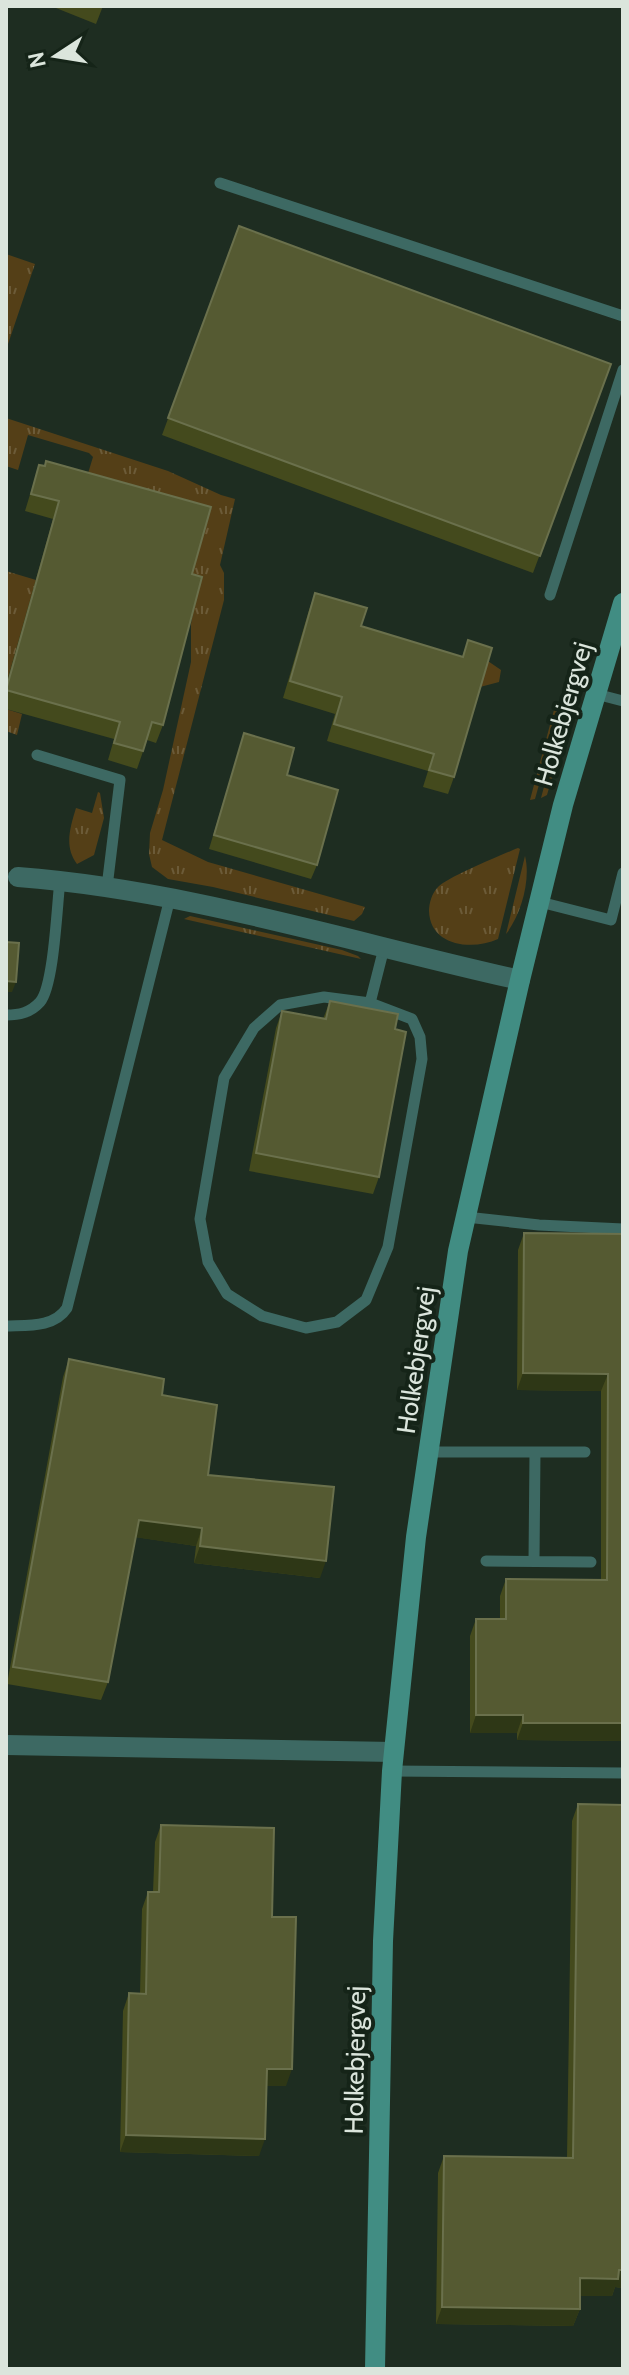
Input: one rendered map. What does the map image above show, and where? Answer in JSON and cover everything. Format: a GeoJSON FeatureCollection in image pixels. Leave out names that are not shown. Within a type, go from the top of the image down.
{"type":"FeatureCollection","features":[{"type":"Feature","properties":{"kind":"street","name":"Holkebjergvej"},"geometry":{"type":"LineString","coordinates":[[375,2369],[383,1955],[392,1761],[416,1537],[458,1251],[563,805],[623,603]]}},
{"type":"Feature","properties":{"kind":"street"},"geometry":{"type":"LineString","coordinates":[[18,877],[60,880],[170,898],[520,980]]}},
{"type":"Feature","properties":{"kind":"street"},"geometry":{"type":"LineString","coordinates":[[6,1745],[392,1761]]}},
{"type":"Feature","properties":{"kind":"lane"},"geometry":{"type":"LineString","coordinates":[[220,183],[623,316]]}},
{"type":"Feature","properties":{"kind":"lane"},"geometry":{"type":"LineString","coordinates":[[550,595],[623,370]]}},
{"type":"Feature","properties":{"kind":"lane"},"geometry":{"type":"LineString","coordinates":[[596,694],[623,701]]}},
{"type":"Feature","properties":{"kind":"lane"},"geometry":{"type":"LineString","coordinates":[[37,755],[120,780],[107,887]]}},
{"type":"Feature","properties":{"kind":"lane"},"geometry":{"type":"LineString","coordinates":[[540,902],[611,920],[623,873]]}},
{"type":"Feature","properties":{"kind":"lane"},"geometry":{"type":"LineString","coordinates":[[6,1015],[29,1011],[42,1000],[48,984],[60,880]]}},
{"type":"Feature","properties":{"kind":"lane"},"geometry":{"type":"LineString","coordinates":[[6,1326],[38,1325],[63,1315],[67,1308],[170,898]]}},
{"type":"Feature","properties":{"kind":"lane"},"geometry":{"type":"LineString","coordinates":[[370,1003],[384,948]]}},
{"type":"Feature","properties":{"kind":"lane"},"geometry":{"type":"LineString","coordinates":[[324,997],[370,1003],[412,1019],[420,1037],[422,1059],[388,1247],[366,1300],[337,1322],[306,1328],[262,1316],[227,1294],[208,1262],[200,1219],[224,1078],[254,1028],[280,1005],[324,997]]}},
{"type":"Feature","properties":{"kind":"lane"},"geometry":{"type":"LineString","coordinates":[[466,1217],[539,1225],[623,1229]]}},
{"type":"Feature","properties":{"kind":"lane"},"geometry":{"type":"LineString","coordinates":[[429,1452],[585,1452]]}},
{"type":"Feature","properties":{"kind":"lane"},"geometry":{"type":"LineString","coordinates":[[534,1561],[535,1452]]}},
{"type":"Feature","properties":{"kind":"lane"},"geometry":{"type":"LineString","coordinates":[[486,1561],[591,1562]]}},
{"type":"Feature","properties":{"kind":"lane"},"geometry":{"type":"LineString","coordinates":[[392,1761],[623,1773]]}},
{"type":"Feature","properties":{"kind":"green space"},"geometry":{"type":"Polygon","coordinates":[[[6,254],[35,264],[6,350],[6,254]]]}},
{"type":"Feature","properties":{"kind":"green space"},"geometry":{"type":"Polygon","coordinates":[[[6,418],[168,471],[235,499],[220,565],[224,573],[224,600],[162,840],[208,862],[365,907],[354,921],[168,879],[152,867],[150,833],[163,790],[191,662],[191,624],[196,595],[83,490],[93,457],[89,453],[28,435],[18,470],[6,466],[6,418]]]}},
{"type":"Feature","properties":{"kind":"green space"},"geometry":{"type":"Polygon","coordinates":[[[6,571],[36,580],[6,685],[6,571]]]}},
{"type":"Feature","properties":{"kind":"green space"},"geometry":{"type":"Polygon","coordinates":[[[482,657],[501,670],[499,682],[480,687],[482,657]]]}},
{"type":"Feature","properties":{"kind":"green space"},"geometry":{"type":"Polygon","coordinates":[[[555,706],[560,709],[535,799],[530,800],[555,706]]]}},
{"type":"Feature","properties":{"kind":"green space"},"geometry":{"type":"Polygon","coordinates":[[[6,709],[22,714],[17,735],[6,731],[6,709]]]}},
{"type":"Feature","properties":{"kind":"green space"},"geometry":{"type":"Polygon","coordinates":[[[564,714],[568,721],[547,795],[541,798],[564,714]]]}},
{"type":"Feature","properties":{"kind":"green space"},"geometry":{"type":"Polygon","coordinates":[[[98,792],[104,818],[94,855],[77,864],[69,844],[76,808],[92,813],[98,792]]]}},
{"type":"Feature","properties":{"kind":"green space"},"geometry":{"type":"Polygon","coordinates":[[[518,848],[498,939],[465,945],[454,943],[437,932],[431,923],[429,911],[431,898],[438,887],[463,872],[518,848]]]}},
{"type":"Feature","properties":{"kind":"green space"},"geometry":{"type":"Polygon","coordinates":[[[525,856],[527,876],[523,897],[506,934],[525,856]]]}},
{"type":"Feature","properties":{"kind":"green space"},"geometry":{"type":"Polygon","coordinates":[[[190,916],[342,950],[361,959],[184,919],[190,916]]]}},
{"type":"Feature","properties":{"kind":"building"},"geometry":{"type":"Polygon","coordinates":[[[239,226],[611,364],[540,556],[168,418],[239,226]]]}},
{"type":"Feature","properties":{"kind":"building"},"geometry":{"type":"Polygon","coordinates":[[[46,461],[211,507],[192,574],[202,577],[163,725],[152,722],[143,751],[114,743],[120,722],[6,690],[59,501],[31,494],[39,465],[45,466],[46,461]]]}},
{"type":"Feature","properties":{"kind":"building"},"geometry":{"type":"Polygon","coordinates":[[[315,593],[367,608],[361,626],[463,657],[468,640],[492,648],[454,777],[429,770],[434,754],[334,724],[342,697],[290,681],[315,593]]]}},
{"type":"Feature","properties":{"kind":"building"},"geometry":{"type":"Polygon","coordinates":[[[244,733],[294,748],[287,775],[338,790],[317,865],[214,835],[244,733]]]}},
{"type":"Feature","properties":{"kind":"building"},"geometry":{"type":"Polygon","coordinates":[[[6,942],[19,943],[16,982],[6,981],[6,942]]]}},
{"type":"Feature","properties":{"kind":"building"},"geometry":{"type":"Polygon","coordinates":[[[330,1001],[398,1014],[395,1029],[406,1032],[379,1177],[256,1153],[282,1011],[326,1019],[330,1001]]]}},
{"type":"Feature","properties":{"kind":"building"},"geometry":{"type":"Polygon","coordinates":[[[524,1233],[623,1234],[623,1723],[523,1723],[523,1715],[476,1715],[476,1619],[506,1619],[506,1579],[607,1580],[608,1374],[523,1373],[524,1233]]]}},
{"type":"Feature","properties":{"kind":"building"},"geometry":{"type":"Polygon","coordinates":[[[69,1359],[164,1379],[162,1395],[217,1405],[208,1475],[334,1487],[326,1561],[200,1546],[202,1528],[139,1520],[108,1682],[13,1667],[69,1359]]]}},
{"type":"Feature","properties":{"kind":"building"},"geometry":{"type":"Polygon","coordinates":[[[578,1804],[623,1805],[623,2270],[619,2270],[618,2279],[580,2278],[580,2309],[442,2307],[444,2156],[573,2158],[578,1804]]]}},
{"type":"Feature","properties":{"kind":"building"},"geometry":{"type":"Polygon","coordinates":[[[161,1825],[274,1828],[272,1917],[296,1917],[292,2069],[267,2069],[265,2139],[126,2135],[129,1993],[146,1994],[148,1892],[159,1892],[161,1825]]]}}]}
